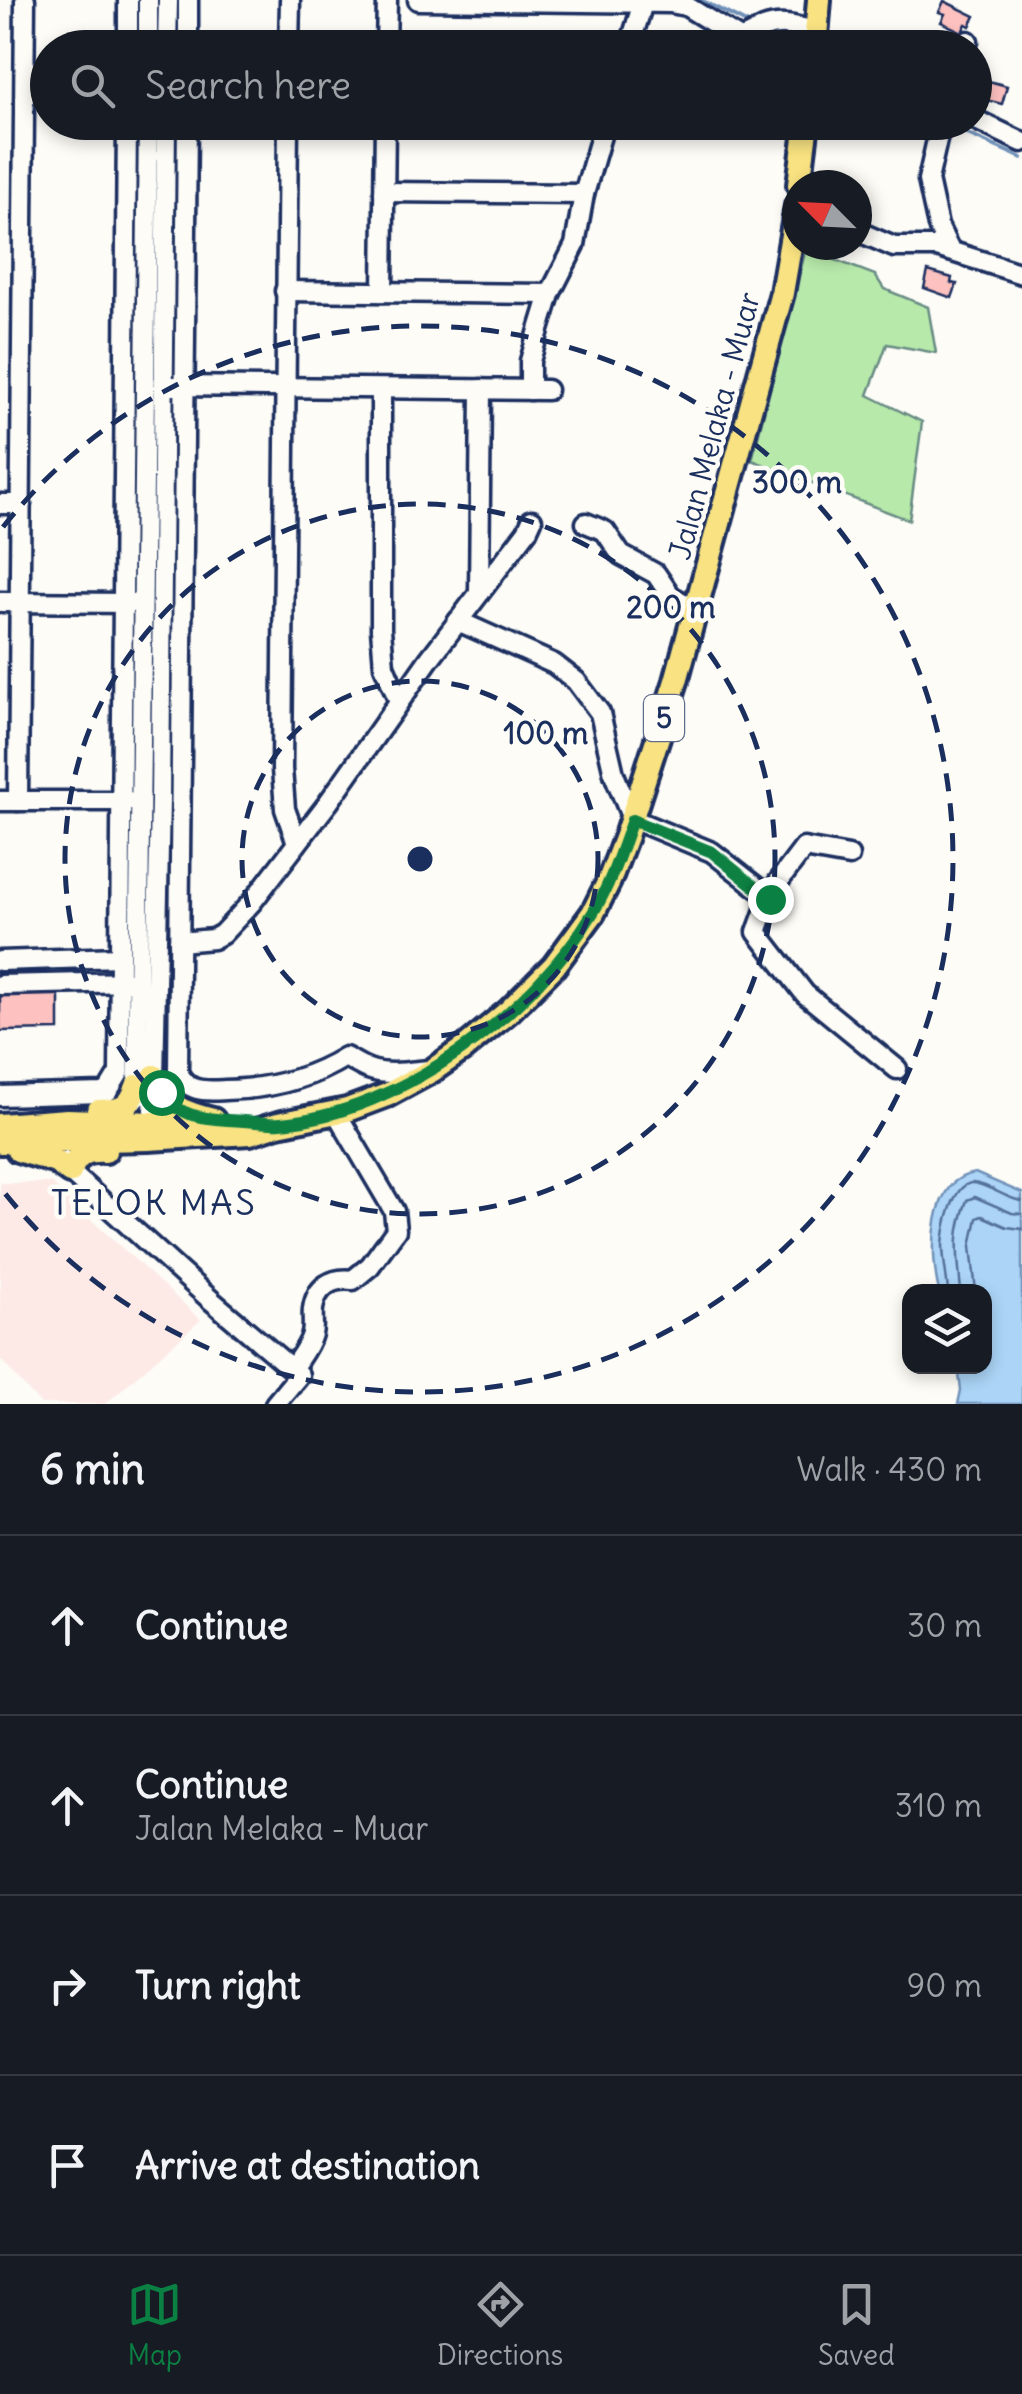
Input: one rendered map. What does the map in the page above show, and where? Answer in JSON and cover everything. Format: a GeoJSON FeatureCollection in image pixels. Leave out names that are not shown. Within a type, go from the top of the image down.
{"type":"FeatureCollection","features":[{"type":"Feature","properties":{"kind":"main road"},"geometry":{"type":"LineString","coordinates":[[817,30],[819,0]]}},
{"type":"Feature","properties":{"kind":"main road"},"geometry":{"type":"LineString","coordinates":[[802,170],[805,140]]}},
{"type":"Feature","properties":{"kind":"main road","name":"Jalan Melaka - Muar"},"geometry":{"type":"LineString","coordinates":[[0,1126],[67,1131],[250,1133],[342,1112],[387,1095],[433,1070],[509,1011],[554,966],[596,909],[632,820],[696,610],[777,312],[787,260]]}},
{"type":"Feature","properties":{"kind":"main road"},"geometry":{"type":"LineString","coordinates":[[0,1116],[124,1108],[146,1081],[169,1104],[213,1120]]}},
{"type":"Feature","properties":{"kind":"main road"},"geometry":{"type":"LineString","coordinates":[[0,1144],[56,1162],[70,1172],[80,1154],[92,1150],[174,1151],[250,1144],[287,1135],[342,1112]]}},
{"type":"Feature","properties":{"kind":"main road","name":"Jalan Melaka - Muar"},"geometry":{"type":"LineString","coordinates":[[146,1129],[213,1120],[278,1124]]}},
{"type":"Feature","properties":{"kind":"main road","name":"Jalan Melaka - Muar"},"geometry":{"type":"LineString","coordinates":[[0,1144],[67,1131]]}},
{"type":"Feature","properties":{"kind":"street"},"geometry":{"type":"LineString","coordinates":[[25,0],[20,602],[9,801],[160,801]]}},
{"type":"Feature","properties":{"kind":"street"},"geometry":{"type":"LineString","coordinates":[[128,0],[128,30]]}},
{"type":"Feature","properties":{"kind":"street"},"geometry":{"type":"LineString","coordinates":[[148,0],[148,30]]}},
{"type":"Feature","properties":{"kind":"street"},"geometry":{"type":"LineString","coordinates":[[167,30],[168,0]]}},
{"type":"Feature","properties":{"kind":"street"},"geometry":{"type":"LineString","coordinates":[[188,0],[188,30]]}},
{"type":"Feature","properties":{"kind":"street"},"geometry":{"type":"LineString","coordinates":[[289,30],[290,0]]}},
{"type":"Feature","properties":{"kind":"street"},"geometry":{"type":"LineString","coordinates":[[386,30],[387,0]]}},
{"type":"Feature","properties":{"kind":"street"},"geometry":{"type":"LineString","coordinates":[[418,0],[670,3],[686,6],[725,30]]}},
{"type":"Feature","properties":{"kind":"street"},"geometry":{"type":"LineString","coordinates":[[635,30],[643,3]]}},
{"type":"Feature","properties":{"kind":"street"},"geometry":{"type":"LineString","coordinates":[[762,30],[787,24],[798,30]]}},
{"type":"Feature","properties":{"kind":"street"},"geometry":{"type":"LineString","coordinates":[[992,128],[1022,142]]}},
{"type":"Feature","properties":{"kind":"street"},"geometry":{"type":"LineString","coordinates":[[0,1096],[102,1093],[116,1082],[119,1073],[128,982],[130,801],[122,603],[127,140]]}},
{"type":"Feature","properties":{"kind":"street"},"geometry":{"type":"LineString","coordinates":[[149,140],[164,386],[178,1072],[200,1091],[281,1084],[346,1057],[362,1068],[386,1073],[433,1070]]}},
{"type":"Feature","properties":{"kind":"street"},"geometry":{"type":"LineString","coordinates":[[146,1129],[146,1081],[157,956],[166,140]]}},
{"type":"Feature","properties":{"kind":"street"},"geometry":{"type":"LineString","coordinates":[[146,1081],[128,982],[119,957],[142,603],[185,140]]}},
{"type":"Feature","properties":{"kind":"street"},"geometry":{"type":"LineString","coordinates":[[288,140],[283,790],[284,809],[298,843]]}},
{"type":"Feature","properties":{"kind":"street"},"geometry":{"type":"LineString","coordinates":[[382,292],[385,140]]}},
{"type":"Feature","properties":{"kind":"street"},"geometry":{"type":"LineString","coordinates":[[164,386],[538,390],[530,361],[550,294],[575,245],[600,140]]}},
{"type":"Feature","properties":{"kind":"street"},"geometry":{"type":"LineString","coordinates":[[937,140],[928,180],[938,226],[950,251]]}},
{"type":"Feature","properties":{"kind":"street"},"geometry":{"type":"LineString","coordinates":[[384,192],[584,194]]}},
{"type":"Feature","properties":{"kind":"street"},"geometry":{"type":"LineString","coordinates":[[872,237],[894,247],[937,247],[1022,274]]}},
{"type":"Feature","properties":{"kind":"street"},"geometry":{"type":"LineString","coordinates":[[285,291],[550,294]]}},
{"type":"Feature","properties":{"kind":"street"},"geometry":{"type":"LineString","coordinates":[[0,322],[22,322]]}},
{"type":"Feature","properties":{"kind":"street"},"geometry":{"type":"LineString","coordinates":[[381,388],[381,629],[384,666],[399,701]]}},
{"type":"Feature","properties":{"kind":"street"},"geometry":{"type":"LineString","coordinates":[[479,594],[480,390]]}},
{"type":"Feature","properties":{"kind":"street"},"geometry":{"type":"LineString","coordinates":[[0,504],[21,504]]}},
{"type":"Feature","properties":{"kind":"street"},"geometry":{"type":"LineString","coordinates":[[157,956],[222,934],[252,902],[532,520]]}},
{"type":"Feature","properties":{"kind":"street"},"geometry":{"type":"LineString","coordinates":[[586,523],[605,532],[621,555],[656,574],[670,596],[696,610]]}},
{"type":"Feature","properties":{"kind":"street"},"geometry":{"type":"LineString","coordinates":[[0,602],[142,603]]}},
{"type":"Feature","properties":{"kind":"street"},"geometry":{"type":"LineString","coordinates":[[458,621],[554,664],[576,680],[600,714],[614,774],[632,820],[712,852],[770,899]]}},
{"type":"Feature","properties":{"kind":"street"},"geometry":{"type":"LineString","coordinates":[[849,856],[804,848],[779,882],[757,932],[805,994],[897,1068]]}},
{"type":"Feature","properties":{"kind":"street"},"geometry":{"type":"LineString","coordinates":[[0,961],[119,957]]}},
{"type":"Feature","properties":{"kind":"street"},"geometry":{"type":"LineString","coordinates":[[0,985],[128,982]]}},
{"type":"Feature","properties":{"kind":"street"},"geometry":{"type":"LineString","coordinates":[[292,1369],[312,1333],[313,1306],[318,1294],[329,1282],[340,1278],[353,1280],[370,1266],[396,1230],[394,1211],[342,1112]]}},
{"type":"Feature","properties":{"kind":"street"},"geometry":{"type":"LineString","coordinates":[[67,1131],[70,1172],[299,1375],[275,1404]]}},
{"type":"Feature","properties":{"kind":"shaded area"},"geometry":{"type":"Polygon","coordinates":[[[0,1183],[51,1183],[201,1320],[105,1404],[40,1404],[0,1359],[0,1183]]]}},
{"type":"Feature","properties":{"kind":"green space"},"geometry":{"type":"Polygon","coordinates":[[[803,260],[835,260],[875,275],[884,289],[928,307],[936,353],[887,344],[868,395],[922,422],[909,520],[752,460],[803,260]]]}},
{"type":"Feature","properties":{"kind":"water"},"geometry":{"type":"Polygon","coordinates":[[[975,1173],[1022,1193],[1022,1404],[958,1404],[959,1374],[992,1374],[992,1284],[938,1284],[936,1276],[936,1221],[948,1189],[960,1178],[975,1173]]]}},
{"type":"Feature","properties":{"kind":"building"},"geometry":{"type":"Polygon","coordinates":[[[944,1],[975,16],[970,26],[966,24],[963,30],[958,30],[941,22],[945,14],[939,12],[944,1]]]}},
{"type":"Feature","properties":{"kind":"building"},"geometry":{"type":"Polygon","coordinates":[[[992,82],[1007,86],[1002,104],[992,102],[992,82]]]}},
{"type":"Feature","properties":{"kind":"building"},"geometry":{"type":"Polygon","coordinates":[[[928,271],[952,278],[951,283],[957,284],[952,298],[924,288],[928,271]]]}},
{"type":"Feature","properties":{"kind":"building"},"geometry":{"type":"Polygon","coordinates":[[[59,994],[59,1030],[0,1031],[0,995],[59,994]]]}},
{"type":"Feature","properties":{"kind":"waterway"},"geometry":{"type":"LineString","coordinates":[[701,0],[752,26]]}},
{"type":"Feature","properties":{"kind":"waterway"},"geometry":{"type":"LineString","coordinates":[[981,140],[1022,158]]}},
{"type":"Feature","properties":{"kind":"district","name":"TELOK MAS"},"geometry":{"type":"Point","coordinates":[154,1203]}},
{"type":"Feature","properties":{"kind":"route"},"geometry":{"type":"LineString","coordinates":[[161,1092],[169,1104],[185,1113],[213,1120],[278,1124],[347,1110],[424,1076],[509,1011],[554,966],[596,909],[632,820],[712,852],[770,899]]}}]}
